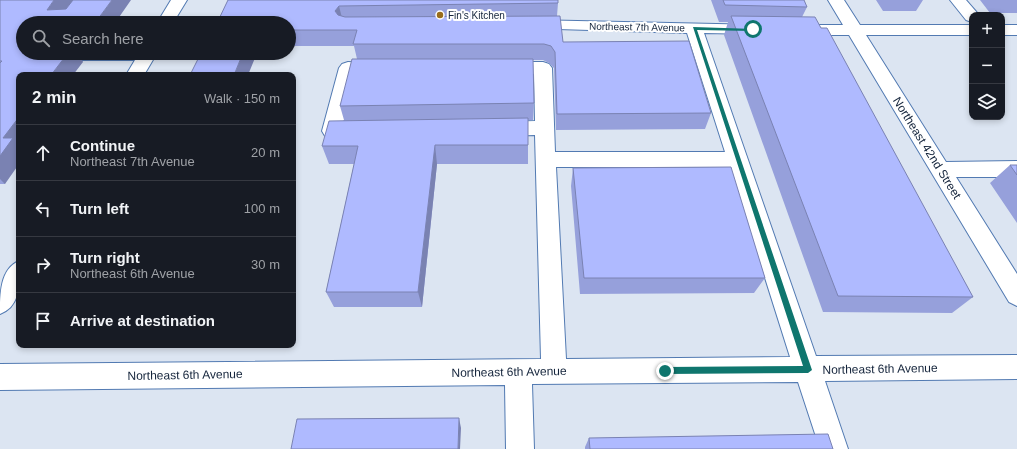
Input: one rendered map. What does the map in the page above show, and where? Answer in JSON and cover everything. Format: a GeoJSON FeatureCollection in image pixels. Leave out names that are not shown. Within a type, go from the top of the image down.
{"type":"FeatureCollection","features":[{"type":"Feature","properties":{"kind":"street"},"geometry":{"type":"LineString","coordinates":[[169,16],[179,0]]}},
{"type":"Feature","properties":{"kind":"street","name":"Northeast 42nd Street"},"geometry":{"type":"LineString","coordinates":[[836,0],[1017,295]]}},
{"type":"Feature","properties":{"kind":"street"},"geometry":{"type":"LineString","coordinates":[[958,0],[969,13]]}},
{"type":"Feature","properties":{"kind":"street","name":"Northeast 7th Avenue"},"geometry":{"type":"LineString","coordinates":[[517,25],[855,31],[969,30]]}},
{"type":"Feature","properties":{"kind":"street"},"geometry":{"type":"LineString","coordinates":[[694,28],[834,449]]}},
{"type":"Feature","properties":{"kind":"street"},"geometry":{"type":"LineString","coordinates":[[1005,30],[1017,30]]}},
{"type":"Feature","properties":{"kind":"street"},"geometry":{"type":"LineString","coordinates":[[137,72],[144,60]]}},
{"type":"Feature","properties":{"kind":"street"},"geometry":{"type":"LineString","coordinates":[[372,130],[332,131],[348,68],[394,68]]}},
{"type":"Feature","properties":{"kind":"street"},"geometry":{"type":"LineString","coordinates":[[488,68],[543,68],[545,160],[554,372]]}},
{"type":"Feature","properties":{"kind":"street"},"geometry":{"type":"LineString","coordinates":[[481,129],[544,128]]}},
{"type":"Feature","properties":{"kind":"street"},"geometry":{"type":"LineString","coordinates":[[545,160],[738,159]]}},
{"type":"Feature","properties":{"kind":"street"},"geometry":{"type":"LineString","coordinates":[[940,170],[1017,169]]}},
{"type":"Feature","properties":{"kind":"street"},"geometry":{"type":"LineString","coordinates":[[0,303],[16,276]]}},
{"type":"Feature","properties":{"kind":"street","name":"Northeast 6th Avenue"},"geometry":{"type":"LineString","coordinates":[[0,377],[1017,367]]}},
{"type":"Feature","properties":{"kind":"street"},"geometry":{"type":"LineString","coordinates":[[518,372],[520,449]]}},
{"type":"Feature","properties":{"kind":"building"},"geometry":{"type":"Polygon","coordinates":[[[0,0],[54,0],[47,10],[66,9],[73,0],[112,0],[100,16],[16,16],[16,60],[63,60],[53,72],[16,72],[16,121],[3,138],[13,138],[0,156],[0,63],[2,61],[0,61],[0,0]]]}},
{"type":"Feature","properties":{"kind":"building"},"geometry":{"type":"Polygon","coordinates":[[[228,0],[558,0],[558,3],[339,6],[335,11],[338,15],[345,17],[560,16],[563,42],[689,41],[711,113],[557,114],[555,52],[551,46],[544,44],[353,44],[357,30],[296,30],[296,16],[220,16],[228,0]]]}},
{"type":"Feature","properties":{"kind":"building"},"geometry":{"type":"Polygon","coordinates":[[[723,0],[804,0],[807,7],[725,5],[723,0]]]}},
{"type":"Feature","properties":{"kind":"building"},"geometry":{"type":"Polygon","coordinates":[[[731,16],[815,17],[821,28],[827,28],[973,297],[838,296],[731,16]]]}},
{"type":"Feature","properties":{"kind":"building"},"geometry":{"type":"Polygon","coordinates":[[[352,59],[533,59],[534,103],[340,106],[352,59]]]}},
{"type":"Feature","properties":{"kind":"building"},"geometry":{"type":"Polygon","coordinates":[[[198,60],[240,60],[235,72],[192,72],[198,60]]]}},
{"type":"Feature","properties":{"kind":"building"},"geometry":{"type":"Polygon","coordinates":[[[528,118],[528,145],[435,145],[418,292],[326,292],[358,146],[322,146],[329,121],[528,118]]]}},
{"type":"Feature","properties":{"kind":"building"},"geometry":{"type":"Polygon","coordinates":[[[1010,165],[1017,165],[1017,175],[1010,165]]]}},
{"type":"Feature","properties":{"kind":"building"},"geometry":{"type":"Polygon","coordinates":[[[731,167],[765,278],[584,278],[573,168],[731,167]]]}},
{"type":"Feature","properties":{"kind":"building"},"geometry":{"type":"Polygon","coordinates":[[[459,418],[458,449],[291,449],[297,419],[459,418]]]}},
{"type":"Feature","properties":{"kind":"building"},"geometry":{"type":"Polygon","coordinates":[[[828,434],[833,449],[590,449],[589,438],[828,434]]]}},
{"type":"Feature","properties":{"kind":"place","name":"Fin's Kitchen"},"geometry":{"type":"Point","coordinates":[440,15]}},
{"type":"Feature","properties":{"kind":"route"},"geometry":{"type":"LineString","coordinates":[[665,371],[808,370],[694,28],[753,29]]}}]}
